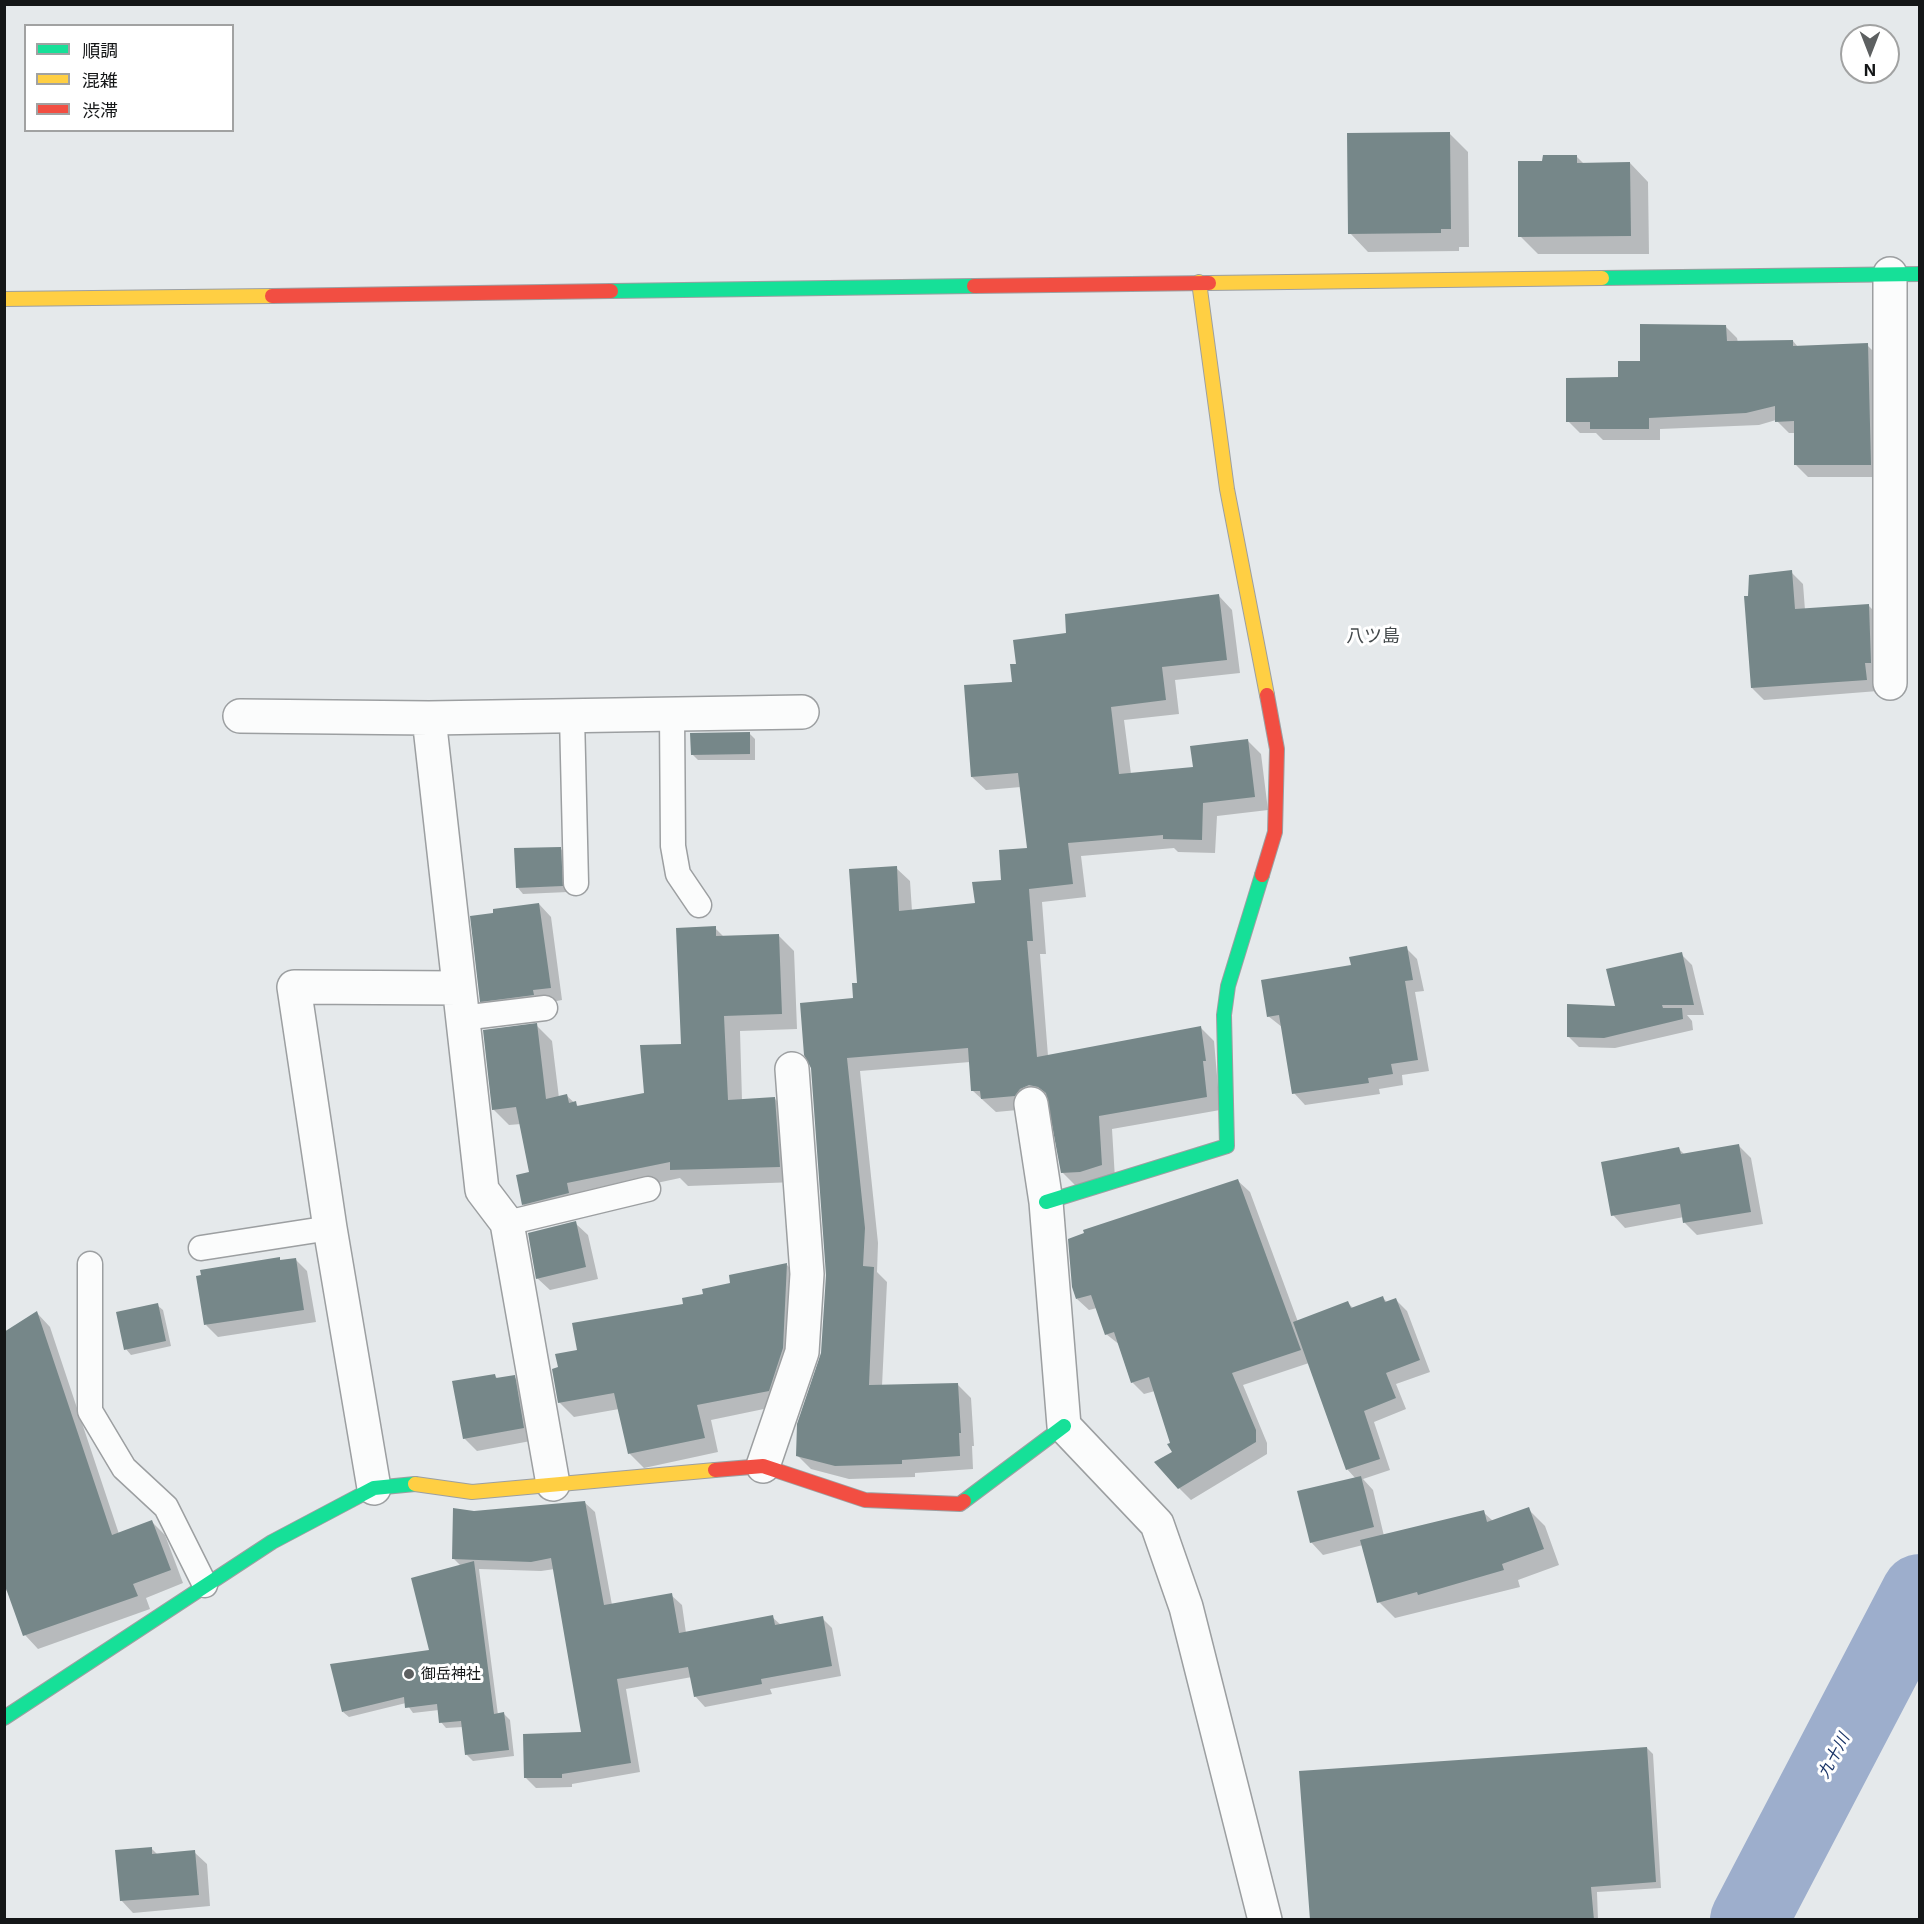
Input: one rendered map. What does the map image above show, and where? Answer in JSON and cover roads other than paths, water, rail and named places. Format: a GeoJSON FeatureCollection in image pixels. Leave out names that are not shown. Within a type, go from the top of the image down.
{"type":"FeatureCollection","features":[{"type":"Feature","properties":{"kind":"street"},"geometry":{"type":"LineString","coordinates":[[4,299],[1905,274],[1890,683]]}},
{"type":"Feature","properties":{"kind":"street"},"geometry":{"type":"LineString","coordinates":[[1046,1202],[1227,1146],[1224,1015],[1228,986],[1275,832],[1277,749],[1227,489],[1199,282]]}},
{"type":"Feature","properties":{"kind":"street"},"geometry":{"type":"LineString","coordinates":[[240,716],[429,718],[802,712]]}},
{"type":"Feature","properties":{"kind":"street"},"geometry":{"type":"LineString","coordinates":[[429,718],[482,1190],[507,1223],[553,1484]]}},
{"type":"Feature","properties":{"kind":"street"},"geometry":{"type":"LineString","coordinates":[[374,1488],[330,1228],[294,987],[461,1003]]}},
{"type":"Feature","properties":{"kind":"street"},"geometry":{"type":"LineString","coordinates":[[763,1466],[802,1352],[807,1274],[792,1069]]}},
{"type":"Feature","properties":{"kind":"street"},"geometry":{"type":"LineString","coordinates":[[1031,1104],[1046,1202],[1064,1426],[1157,1524],[1186,1607],[1265,1920]]}},
{"type":"Feature","properties":{"kind":"street"},"geometry":{"type":"LineString","coordinates":[[4,1718],[272,1542],[374,1488],[417,1484],[472,1492],[763,1466],[865,1500],[960,1504],[1064,1426]]}},
{"type":"Feature","properties":{"kind":"lane"},"geometry":{"type":"LineString","coordinates":[[672,714],[673,846],[678,874],[699,905]]}},
{"type":"Feature","properties":{"kind":"lane"},"geometry":{"type":"LineString","coordinates":[[572,716],[576,883]]}},
{"type":"Feature","properties":{"kind":"lane"},"geometry":{"type":"LineString","coordinates":[[461,1003],[545,1008]]}},
{"type":"Feature","properties":{"kind":"lane"},"geometry":{"type":"LineString","coordinates":[[507,1223],[648,1189]]}},
{"type":"Feature","properties":{"kind":"lane"},"geometry":{"type":"LineString","coordinates":[[201,1248],[330,1228]]}},
{"type":"Feature","properties":{"kind":"lane"},"geometry":{"type":"LineString","coordinates":[[90,1264],[90,1411],[124,1468],[166,1507],[205,1585]]}},
{"type":"Feature","properties":{"kind":"waterway","name":"九十川"},"geometry":{"type":"LineString","coordinates":[[1749,1920],[1920,1593]]}},
{"type":"Feature","properties":{"kind":"place","name":"御岳神社"},"geometry":{"type":"Point","coordinates":[409,1674]}},
{"type":"Feature","properties":{"kind":"district","name":"八ツ島"},"geometry":{"type":"Point","coordinates":[1373,637]}}]}
